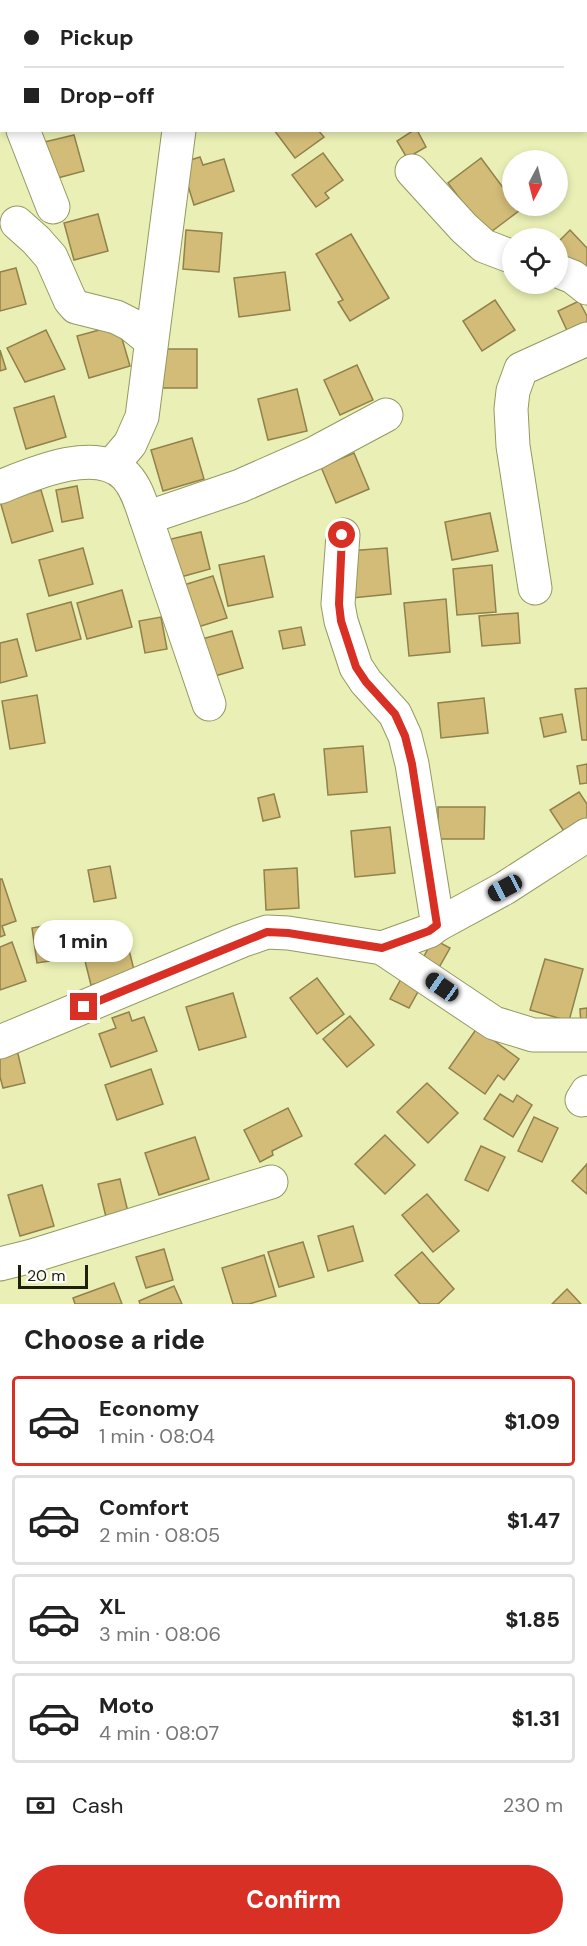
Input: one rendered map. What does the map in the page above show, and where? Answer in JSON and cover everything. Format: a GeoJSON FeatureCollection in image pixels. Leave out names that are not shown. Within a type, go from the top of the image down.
{"type":"FeatureCollection","features":[{"type":"Feature","properties":{"kind":"street"},"geometry":{"type":"LineString","coordinates":[[24,132],[53,207]]}},
{"type":"Feature","properties":{"kind":"street"},"geometry":{"type":"LineString","coordinates":[[112,465],[130,444],[142,417],[179,132]]}},
{"type":"Feature","properties":{"kind":"street"},"geometry":{"type":"LineString","coordinates":[[412,171],[484,246],[502,253]]}},
{"type":"Feature","properties":{"kind":"street"},"geometry":{"type":"LineString","coordinates":[[17,223],[51,257],[70,300],[76,307],[116,317],[130,324],[151,341]]}},
{"type":"Feature","properties":{"kind":"street"},"geometry":{"type":"LineString","coordinates":[[568,275],[587,288]]}},
{"type":"Feature","properties":{"kind":"street"},"geometry":{"type":"LineString","coordinates":[[535,588],[513,446],[511,409],[513,391],[521,369],[587,339]]}},
{"type":"Feature","properties":{"kind":"street"},"geometry":{"type":"LineString","coordinates":[[146,518],[240,486],[315,453],[386,415]]}},
{"type":"Feature","properties":{"kind":"street"},"geometry":{"type":"LineString","coordinates":[[0,487],[64,464],[112,465],[127,477],[137,492],[209,704]]}},
{"type":"Feature","properties":{"kind":"street"},"geometry":{"type":"LineString","coordinates":[[342,535],[339,604],[341,621],[356,667],[366,682],[395,714],[405,736],[412,764],[437,925]]}},
{"type":"Feature","properties":{"kind":"street"},"geometry":{"type":"LineString","coordinates":[[382,948],[429,931],[505,888],[587,835]]}},
{"type":"Feature","properties":{"kind":"street"},"geometry":{"type":"LineString","coordinates":[[0,1042],[267,932],[288,933],[382,948],[494,1023],[533,1035],[587,1035]]}},
{"type":"Feature","properties":{"kind":"street"},"geometry":{"type":"LineString","coordinates":[[0,1264],[271,1182]]}},
{"type":"Feature","properties":{"kind":"building"},"geometry":{"type":"Polygon","coordinates":[[[276,132],[320,132],[324,137],[295,158],[276,132]]]}},
{"type":"Feature","properties":{"kind":"building"},"geometry":{"type":"Polygon","coordinates":[[[411,132],[418,132],[426,147],[407,158],[397,141],[411,132]]]}},
{"type":"Feature","properties":{"kind":"building"},"geometry":{"type":"Polygon","coordinates":[[[74,135],[84,171],[50,180],[40,143],[74,135]]]}},
{"type":"Feature","properties":{"kind":"building"},"geometry":{"type":"Polygon","coordinates":[[[323,153],[343,180],[325,193],[329,198],[316,207],[292,175],[323,153]]]}},
{"type":"Feature","properties":{"kind":"building"},"geometry":{"type":"Polygon","coordinates":[[[200,157],[203,165],[224,159],[234,191],[194,205],[181,163],[200,157]]]}},
{"type":"Feature","properties":{"kind":"building"},"geometry":{"type":"Polygon","coordinates":[[[481,158],[502,186],[502,216],[512,216],[487,235],[448,183],[481,158]]]}},
{"type":"Feature","properties":{"kind":"building"},"geometry":{"type":"Polygon","coordinates":[[[98,214],[108,251],[74,260],[64,223],[98,214]]]}},
{"type":"Feature","properties":{"kind":"building"},"geometry":{"type":"Polygon","coordinates":[[[186,230],[222,233],[219,272],[183,269],[186,230]]]}},
{"type":"Feature","properties":{"kind":"building"},"geometry":{"type":"Polygon","coordinates":[[[570,230],[587,248],[587,268],[568,269],[568,232],[570,230]]]}},
{"type":"Feature","properties":{"kind":"building"},"geometry":{"type":"Polygon","coordinates":[[[351,234],[389,298],[350,321],[338,302],[343,300],[316,254],[351,234]]]}},
{"type":"Feature","properties":{"kind":"building"},"geometry":{"type":"Polygon","coordinates":[[[16,268],[26,304],[0,311],[0,272],[16,268]]]}},
{"type":"Feature","properties":{"kind":"building"},"geometry":{"type":"Polygon","coordinates":[[[285,272],[290,310],[239,317],[234,278],[285,272]]]}},
{"type":"Feature","properties":{"kind":"building"},"geometry":{"type":"Polygon","coordinates":[[[495,300],[515,330],[482,351],[463,321],[495,300]]]}},
{"type":"Feature","properties":{"kind":"building"},"geometry":{"type":"Polygon","coordinates":[[[579,301],[587,316],[587,329],[570,337],[558,311],[579,301]]]}},
{"type":"Feature","properties":{"kind":"building"},"geometry":{"type":"Polygon","coordinates":[[[118,325],[130,366],[89,378],[77,336],[118,325]]]}},
{"type":"Feature","properties":{"kind":"building"},"geometry":{"type":"Polygon","coordinates":[[[46,330],[65,369],[25,382],[7,348],[46,330]]]}},
{"type":"Feature","properties":{"kind":"building"},"geometry":{"type":"Polygon","coordinates":[[[161,349],[197,349],[197,388],[161,388],[161,349]]]}},
{"type":"Feature","properties":{"kind":"building"},"geometry":{"type":"Polygon","coordinates":[[[0,350],[6,369],[0,371],[0,350]]]}},
{"type":"Feature","properties":{"kind":"building"},"geometry":{"type":"Polygon","coordinates":[[[357,365],[373,400],[340,415],[324,380],[357,365]]]}},
{"type":"Feature","properties":{"kind":"building"},"geometry":{"type":"Polygon","coordinates":[[[297,389],[307,431],[268,440],[258,399],[297,389]]]}},
{"type":"Feature","properties":{"kind":"building"},"geometry":{"type":"Polygon","coordinates":[[[54,396],[66,437],[26,449],[14,408],[54,396]]]}},
{"type":"Feature","properties":{"kind":"building"},"geometry":{"type":"Polygon","coordinates":[[[192,438],[204,479],[163,491],[151,450],[192,438]]]}},
{"type":"Feature","properties":{"kind":"building"},"geometry":{"type":"Polygon","coordinates":[[[354,453],[369,489],[336,503],[321,467],[354,453]]]}},
{"type":"Feature","properties":{"kind":"building"},"geometry":{"type":"Polygon","coordinates":[[[77,486],[83,518],[62,522],[56,490],[77,486]]]}},
{"type":"Feature","properties":{"kind":"building"},"geometry":{"type":"Polygon","coordinates":[[[41,490],[53,531],[12,543],[0,501],[41,490]]]}},
{"type":"Feature","properties":{"kind":"building"},"geometry":{"type":"Polygon","coordinates":[[[490,513],[498,551],[452,560],[445,522],[490,513]]]}},
{"type":"Feature","properties":{"kind":"building"},"geometry":{"type":"Polygon","coordinates":[[[201,532],[210,569],[177,578],[167,540],[201,532]]]}},
{"type":"Feature","properties":{"kind":"building"},"geometry":{"type":"Polygon","coordinates":[[[83,548],[93,584],[49,596],[39,560],[83,548]]]}},
{"type":"Feature","properties":{"kind":"building"},"geometry":{"type":"Polygon","coordinates":[[[387,548],[391,594],[352,598],[348,551],[387,548]]]}},
{"type":"Feature","properties":{"kind":"building"},"geometry":{"type":"Polygon","coordinates":[[[264,556],[273,597],[228,606],[219,565],[264,556]]]}},
{"type":"Feature","properties":{"kind":"building"},"geometry":{"type":"Polygon","coordinates":[[[492,565],[496,612],[457,615],[453,569],[492,565]]]}},
{"type":"Feature","properties":{"kind":"building"},"geometry":{"type":"Polygon","coordinates":[[[213,576],[227,618],[188,630],[174,588],[213,576]]]}},
{"type":"Feature","properties":{"kind":"building"},"geometry":{"type":"Polygon","coordinates":[[[122,590],[132,627],[87,639],[77,603],[122,590]]]}},
{"type":"Feature","properties":{"kind":"building"},"geometry":{"type":"Polygon","coordinates":[[[446,599],[450,652],[409,656],[404,603],[446,599]]]}},
{"type":"Feature","properties":{"kind":"building"},"geometry":{"type":"Polygon","coordinates":[[[71,602],[81,639],[36,651],[27,614],[71,602]]]}},
{"type":"Feature","properties":{"kind":"building"},"geometry":{"type":"Polygon","coordinates":[[[518,613],[520,643],[482,646],[479,616],[518,613]]]}},
{"type":"Feature","properties":{"kind":"building"},"geometry":{"type":"Polygon","coordinates":[[[161,617],[167,649],[145,653],[139,621],[161,617]]]}},
{"type":"Feature","properties":{"kind":"building"},"geometry":{"type":"Polygon","coordinates":[[[301,627],[305,645],[283,649],[279,631],[301,627]]]}},
{"type":"Feature","properties":{"kind":"building"},"geometry":{"type":"Polygon","coordinates":[[[232,631],[243,668],[208,678],[198,640],[232,631]]]}},
{"type":"Feature","properties":{"kind":"building"},"geometry":{"type":"Polygon","coordinates":[[[17,639],[27,676],[0,683],[0,643],[17,639]]]}},
{"type":"Feature","properties":{"kind":"building"},"geometry":{"type":"Polygon","coordinates":[[[587,688],[587,740],[582,740],[575,689],[587,688]]]}},
{"type":"Feature","properties":{"kind":"building"},"geometry":{"type":"Polygon","coordinates":[[[37,695],[45,743],[10,749],[2,701],[37,695]]]}},
{"type":"Feature","properties":{"kind":"building"},"geometry":{"type":"Polygon","coordinates":[[[484,698],[488,733],[441,738],[438,703],[484,698]]]}},
{"type":"Feature","properties":{"kind":"building"},"geometry":{"type":"Polygon","coordinates":[[[562,714],[566,732],[544,737],[540,718],[562,714]]]}},
{"type":"Feature","properties":{"kind":"building"},"geometry":{"type":"Polygon","coordinates":[[[363,746],[367,792],[328,795],[324,749],[363,746]]]}},
{"type":"Feature","properties":{"kind":"building"},"geometry":{"type":"Polygon","coordinates":[[[587,764],[587,783],[580,784],[577,766],[587,764]]]}},
{"type":"Feature","properties":{"kind":"building"},"geometry":{"type":"Polygon","coordinates":[[[579,792],[587,804],[587,828],[569,839],[550,810],[579,792]]]}},
{"type":"Feature","properties":{"kind":"building"},"geometry":{"type":"Polygon","coordinates":[[[274,794],[280,817],[263,821],[258,798],[274,794]]]}},
{"type":"Feature","properties":{"kind":"building"},"geometry":{"type":"Polygon","coordinates":[[[438,807],[485,807],[484,839],[438,839],[438,807]]]}},
{"type":"Feature","properties":{"kind":"building"},"geometry":{"type":"Polygon","coordinates":[[[390,827],[395,873],[355,877],[351,831],[390,827]]]}},
{"type":"Feature","properties":{"kind":"building"},"geometry":{"type":"Polygon","coordinates":[[[110,866],[116,898],[94,902],[88,870],[110,866]]]}},
{"type":"Feature","properties":{"kind":"building"},"geometry":{"type":"Polygon","coordinates":[[[297,868],[299,908],[266,910],[264,870],[297,868]]]}},
{"type":"Feature","properties":{"kind":"building"},"geometry":{"type":"Polygon","coordinates":[[[0,879],[2,879],[16,921],[2,926],[5,935],[0,937],[0,879]]]}},
{"type":"Feature","properties":{"kind":"building"},"geometry":{"type":"Polygon","coordinates":[[[70,921],[76,957],[37,963],[32,928],[70,921]]]}},
{"type":"Feature","properties":{"kind":"building"},"geometry":{"type":"Polygon","coordinates":[[[126,938],[135,974],[91,985],[82,949],[126,938]]]}},
{"type":"Feature","properties":{"kind":"building"},"geometry":{"type":"Polygon","coordinates":[[[433,939],[450,948],[437,971],[421,962],[433,939]]]}},
{"type":"Feature","properties":{"kind":"building"},"geometry":{"type":"Polygon","coordinates":[[[12,942],[26,981],[0,990],[0,947],[12,942]]]}},
{"type":"Feature","properties":{"kind":"building"},"geometry":{"type":"Polygon","coordinates":[[[545,959],[583,969],[569,1021],[530,1010],[545,959]]]}},
{"type":"Feature","properties":{"kind":"building"},"geometry":{"type":"Polygon","coordinates":[[[317,978],[344,1014],[317,1034],[290,998],[317,978]]]}},
{"type":"Feature","properties":{"kind":"building"},"geometry":{"type":"Polygon","coordinates":[[[401,979],[420,988],[409,1008],[390,999],[401,979]]]}},
{"type":"Feature","properties":{"kind":"building"},"geometry":{"type":"Polygon","coordinates":[[[233,993],[246,1037],[199,1050],[186,1007],[233,993]]]}},
{"type":"Feature","properties":{"kind":"building"},"geometry":{"type":"Polygon","coordinates":[[[587,1008],[587,1025],[581,1026],[580,1009],[587,1008]]]}},
{"type":"Feature","properties":{"kind":"building"},"geometry":{"type":"Polygon","coordinates":[[[129,1012],[132,1021],[144,1017],[157,1051],[111,1067],[99,1034],[116,1028],[112,1018],[129,1012]]]}},
{"type":"Feature","properties":{"kind":"building"},"geometry":{"type":"Polygon","coordinates":[[[350,1016],[374,1045],[347,1067],[323,1039],[350,1016]]]}},
{"type":"Feature","properties":{"kind":"building"},"geometry":{"type":"Polygon","coordinates":[[[477,1028],[519,1059],[504,1080],[498,1075],[485,1094],[449,1068],[477,1028]]]}},
{"type":"Feature","properties":{"kind":"building"},"geometry":{"type":"Polygon","coordinates":[[[17,1050],[25,1083],[3,1088],[0,1077],[0,1054],[17,1050]]]}},
{"type":"Feature","properties":{"kind":"building"},"geometry":{"type":"Polygon","coordinates":[[[151,1069],[163,1104],[117,1120],[105,1085],[151,1069]]]}},
{"type":"Feature","properties":{"kind":"building"},"geometry":{"type":"Polygon","coordinates":[[[427,1083],[458,1113],[428,1143],[397,1112],[427,1083]]]}},
{"type":"Feature","properties":{"kind":"building"},"geometry":{"type":"Polygon","coordinates":[[[500,1094],[513,1102],[517,1095],[532,1105],[513,1137],[484,1119],[500,1094]]]}},
{"type":"Feature","properties":{"kind":"building"},"geometry":{"type":"Polygon","coordinates":[[[288,1108],[302,1136],[272,1151],[273,1155],[260,1162],[244,1130],[288,1108]]]}},
{"type":"Feature","properties":{"kind":"building"},"geometry":{"type":"Polygon","coordinates":[[[534,1117],[558,1128],[542,1162],[518,1151],[534,1117]]]}},
{"type":"Feature","properties":{"kind":"building"},"geometry":{"type":"Polygon","coordinates":[[[385,1135],[415,1165],[385,1194],[355,1164],[385,1135]]]}},
{"type":"Feature","properties":{"kind":"building"},"geometry":{"type":"Polygon","coordinates":[[[195,1137],[209,1179],[159,1195],[145,1153],[195,1137]]]}},
{"type":"Feature","properties":{"kind":"building"},"geometry":{"type":"Polygon","coordinates":[[[481,1146],[505,1157],[488,1191],[465,1180],[481,1146]]]}},
{"type":"Feature","properties":{"kind":"building"},"geometry":{"type":"Polygon","coordinates":[[[587,1164],[587,1194],[572,1181],[587,1164]]]}},
{"type":"Feature","properties":{"kind":"building"},"geometry":{"type":"Polygon","coordinates":[[[120,1179],[128,1212],[106,1217],[98,1184],[120,1179]]]}},
{"type":"Feature","properties":{"kind":"building"},"geometry":{"type":"Polygon","coordinates":[[[42,1185],[54,1226],[20,1236],[8,1195],[42,1185]]]}},
{"type":"Feature","properties":{"kind":"building"},"geometry":{"type":"Polygon","coordinates":[[[427,1194],[459,1231],[433,1252],[402,1215],[427,1194]]]}},
{"type":"Feature","properties":{"kind":"building"},"geometry":{"type":"Polygon","coordinates":[[[353,1226],[363,1261],[328,1271],[318,1236],[353,1226]]]}},
{"type":"Feature","properties":{"kind":"building"},"geometry":{"type":"Polygon","coordinates":[[[303,1242],[314,1277],[279,1287],[268,1252],[303,1242]]]}},
{"type":"Feature","properties":{"kind":"building"},"geometry":{"type":"Polygon","coordinates":[[[164,1249],[173,1280],[146,1288],[136,1257],[164,1249]]]}},
{"type":"Feature","properties":{"kind":"building"},"geometry":{"type":"Polygon","coordinates":[[[422,1252],[454,1289],[438,1304],[420,1304],[395,1275],[422,1252]]]}},
{"type":"Feature","properties":{"kind":"building"},"geometry":{"type":"Polygon","coordinates":[[[264,1255],[276,1296],[249,1304],[233,1304],[222,1268],[264,1255]]]}},
{"type":"Feature","properties":{"kind":"building"},"geometry":{"type":"Polygon","coordinates":[[[114,1283],[122,1304],[75,1304],[73,1298],[114,1283]]]}},
{"type":"Feature","properties":{"kind":"building"},"geometry":{"type":"Polygon","coordinates":[[[174,1286],[182,1304],[140,1304],[139,1301],[174,1286]]]}},
{"type":"Feature","properties":{"kind":"building"},"geometry":{"type":"Polygon","coordinates":[[[567,1289],[581,1304],[552,1304],[567,1289]]]}},
{"type":"Feature","properties":{"kind":"route"},"geometry":{"type":"LineString","coordinates":[[84,1007],[267,932],[288,933],[382,948],[429,931],[437,925],[412,764],[405,736],[395,714],[366,682],[356,667],[341,621],[339,604],[342,535]]}}]}
